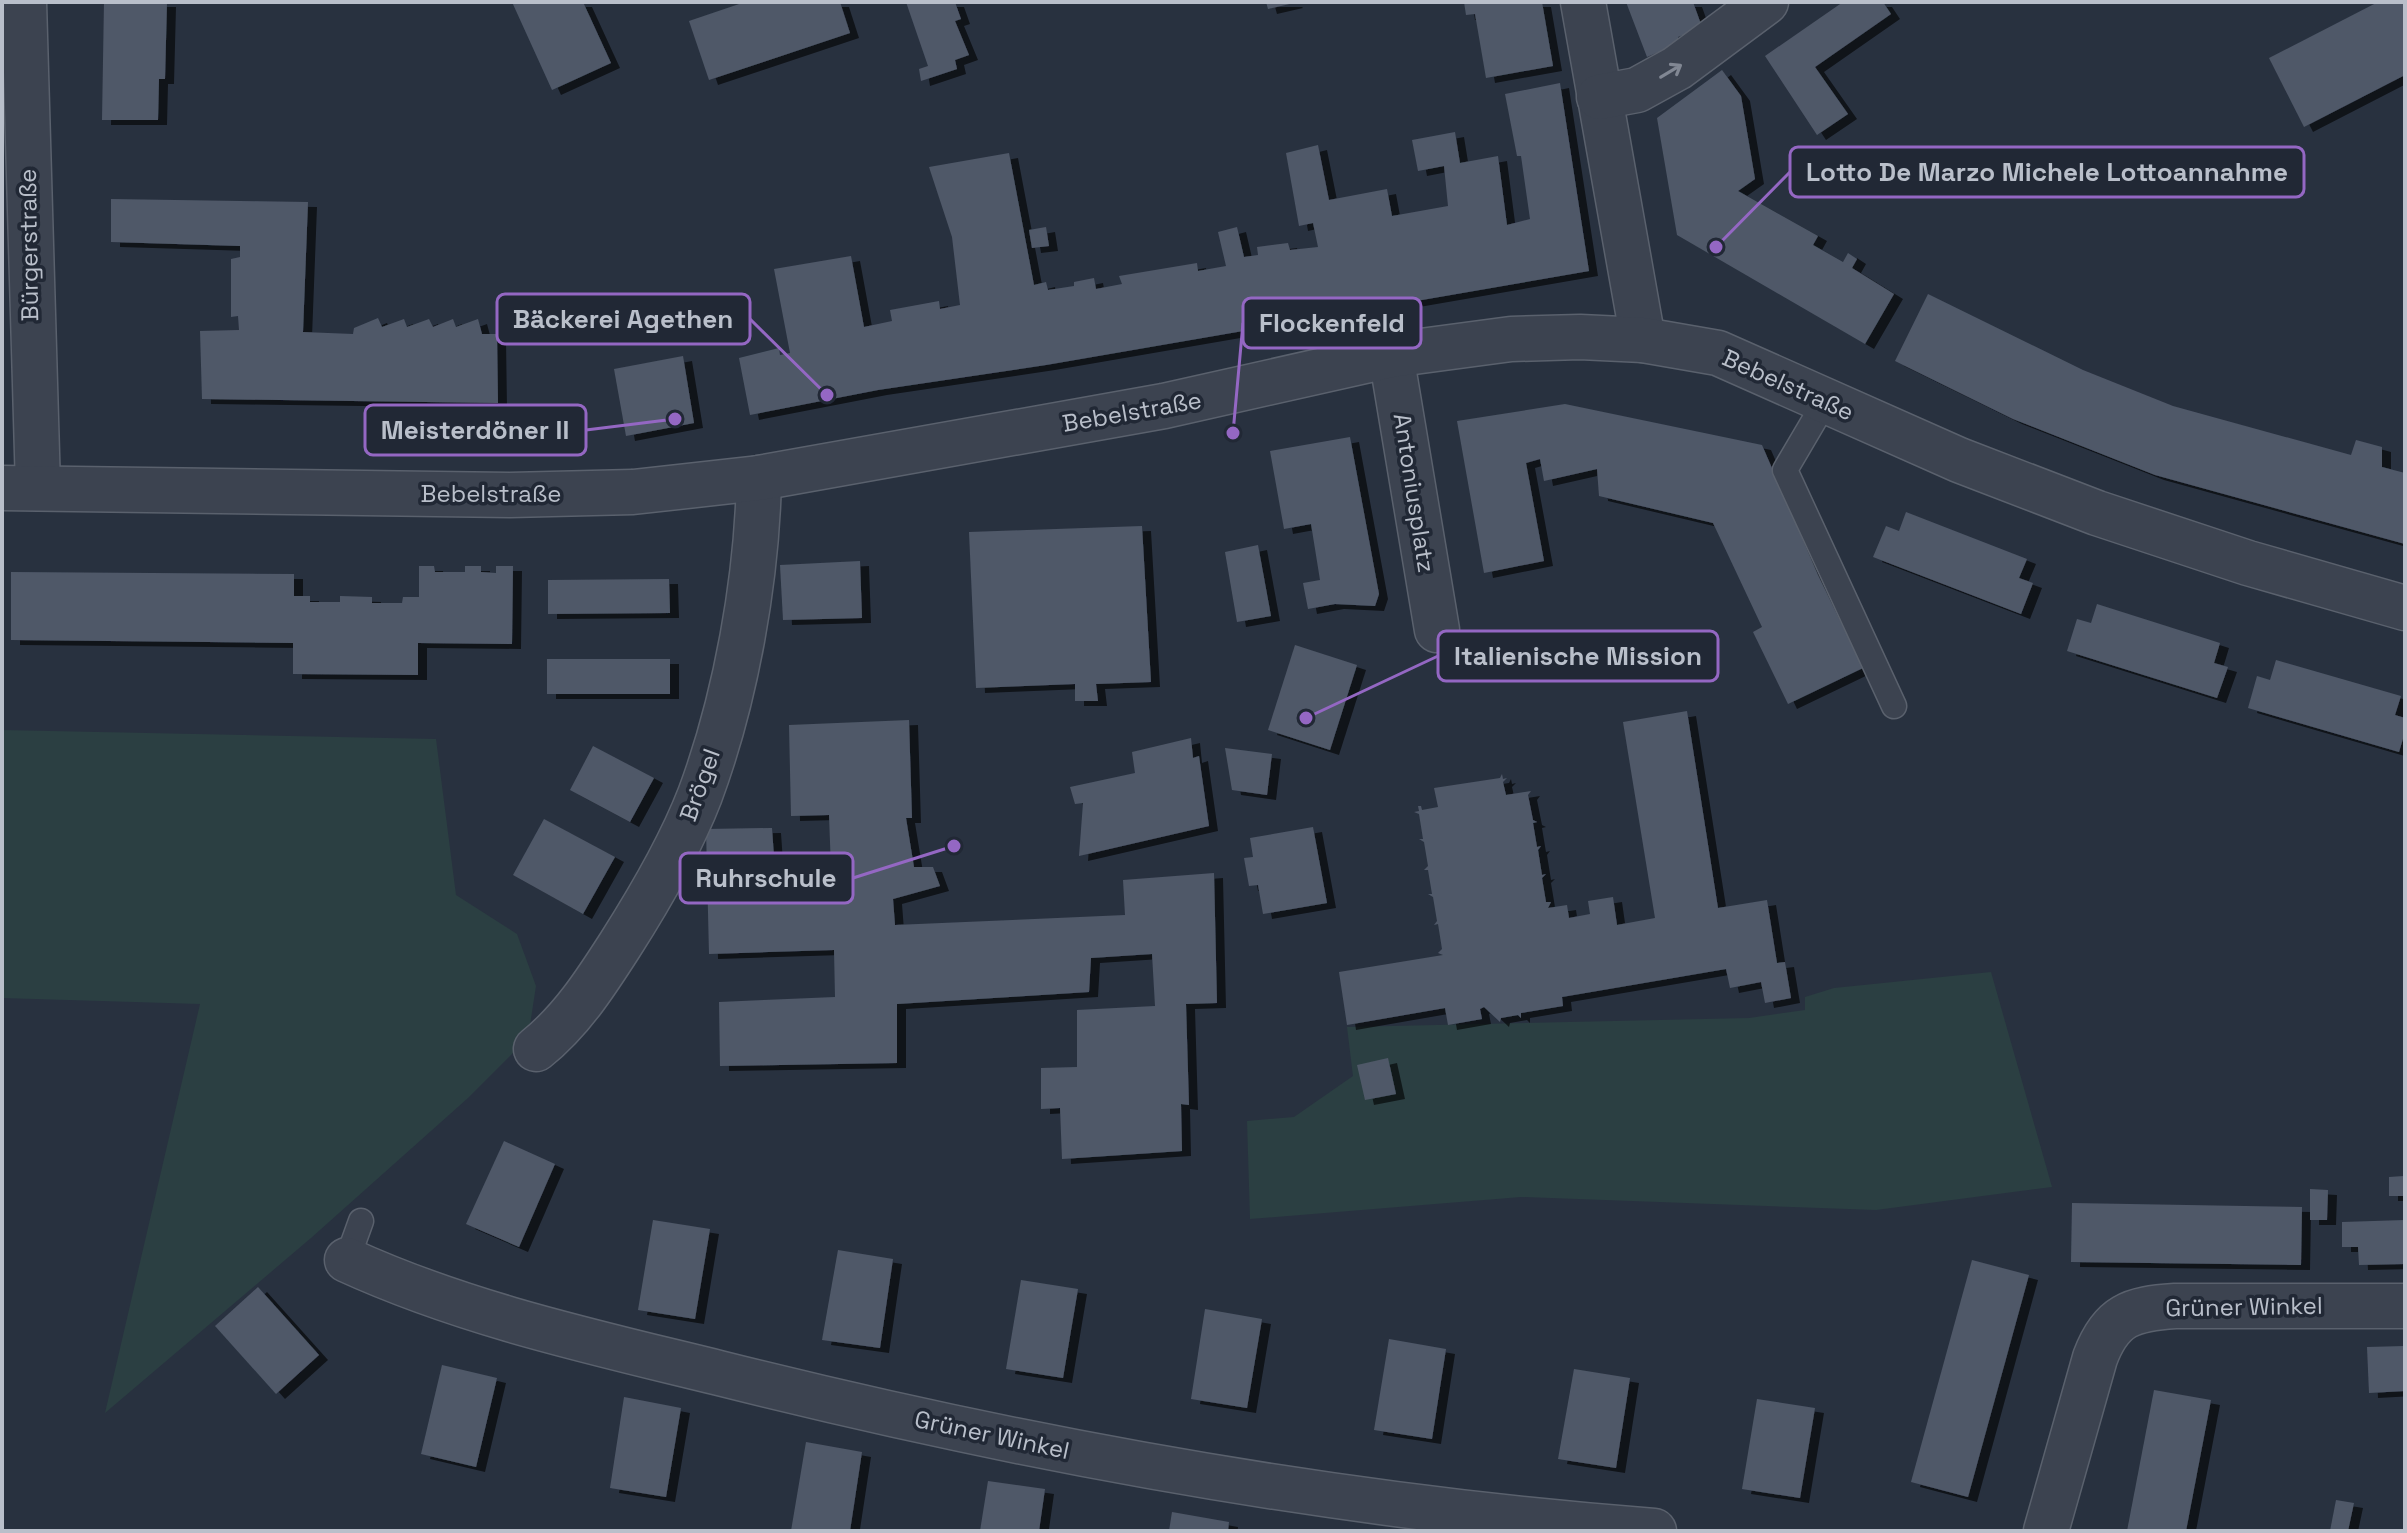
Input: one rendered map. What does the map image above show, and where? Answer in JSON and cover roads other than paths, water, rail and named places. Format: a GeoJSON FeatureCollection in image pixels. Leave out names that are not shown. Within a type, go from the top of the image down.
{"type":"FeatureCollection","features":[{"type":"Feature","properties":{"kind":"street","name":"Bürgerstraße"},"geometry":{"type":"LineString","coordinates":[[20,488],[24,2]]}},
{"type":"Feature","properties":{"kind":"street"},"geometry":{"type":"LineString","coordinates":[[1583,2],[1643,340]]}},
{"type":"Feature","properties":{"kind":"street"},"geometry":{"type":"LineString","coordinates":[[1599,97],[1637,90],[1677,68],[1766,2]]}},
{"type":"Feature","properties":{"kind":"street","name":"Bebelstraße"},"geometry":{"type":"LineString","coordinates":[[20,488],[570,495],[759,478],[1230,394],[1391,355],[1541,337],[1643,340],[1718,353],[1959,460],[2097,513],[2248,563],[2405,608]]}},
{"type":"Feature","properties":{"kind":"street","name":"Antoniusplatz"},"geometry":{"type":"LineString","coordinates":[[1391,355],[1437,630]]}},
{"type":"Feature","properties":{"kind":"street","name":"Brögel"},"geometry":{"type":"LineString","coordinates":[[536,1049],[562,1028],[602,972],[677,845],[699,795],[733,677],[758,538],[759,478]]}},
{"type":"Feature","properties":{"kind":"street","name":"Grüner Winkel"},"geometry":{"type":"LineString","coordinates":[[354,1240],[446,1301],[777,1388],[1009,1440],[1313,1492],[1654,1531]]}},
{"type":"Feature","properties":{"kind":"street","name":"Grüner Winkel"},"geometry":{"type":"LineString","coordinates":[[2046,1531],[2103,1335],[2120,1319],[2144,1309],[2166,1307],[2405,1306]]}},
{"type":"Feature","properties":{"kind":"lane"},"geometry":{"type":"LineString","coordinates":[[1825,402],[1785,470],[1894,706]]}},
{"type":"Feature","properties":{"kind":"place","name":"Lotto De Marzo Michele Lottoannahme"},"geometry":{"type":"Point","coordinates":[1716,247]}},
{"type":"Feature","properties":{"kind":"place","name":"Bäckerei Agethen"},"geometry":{"type":"Point","coordinates":[827,395]}},
{"type":"Feature","properties":{"kind":"place","name":"Meisterdöner II"},"geometry":{"type":"Point","coordinates":[675,419]}},
{"type":"Feature","properties":{"kind":"place","name":"Flockenfeld"},"geometry":{"type":"Point","coordinates":[1233,433]}},
{"type":"Feature","properties":{"kind":"place","name":"Italienische Mission"},"geometry":{"type":"Point","coordinates":[1306,718]}},
{"type":"Feature","properties":{"kind":"place","name":"Ruhrschule"},"geometry":{"type":"Point","coordinates":[954,846]}}]}
